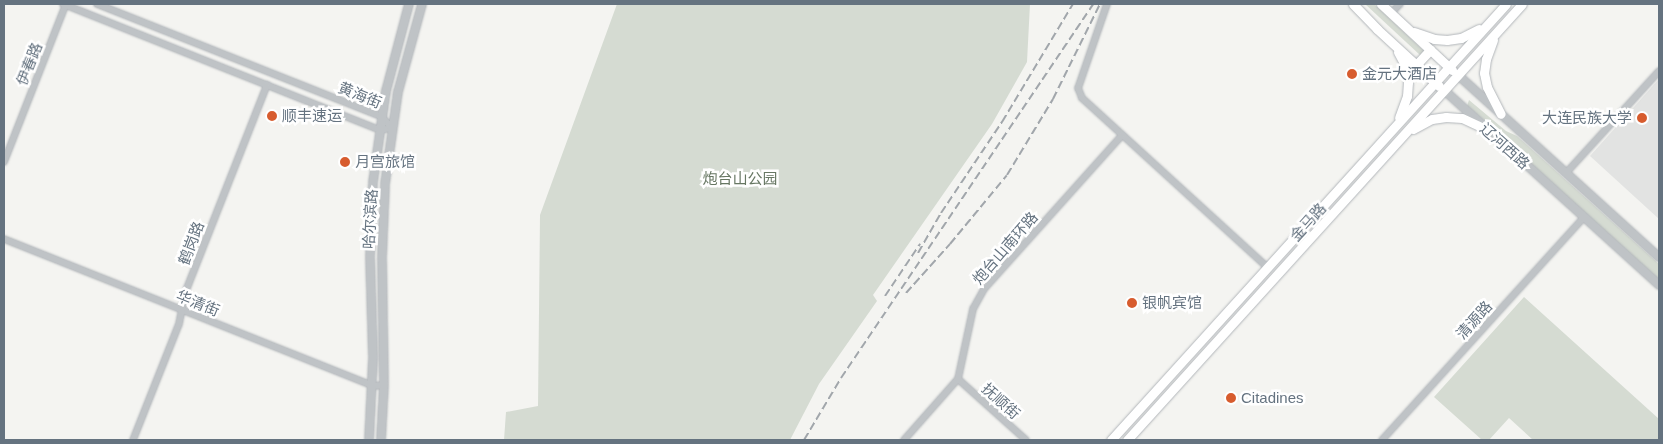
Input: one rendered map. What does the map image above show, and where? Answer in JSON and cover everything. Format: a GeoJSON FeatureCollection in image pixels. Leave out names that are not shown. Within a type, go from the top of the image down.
{"type":"FeatureCollection","features":[{"type":"Feature","properties":{"kind":"main road","name":"辽河西路"},"geometry":{"type":"LineString","coordinates":[[1352,4],[1392,44],[1444,90]]}},
{"type":"Feature","properties":{"kind":"main road","name":"辽河西路"},"geometry":{"type":"LineString","coordinates":[[1381,4],[1458,75]]}},
{"type":"Feature","properties":{"kind":"main road","name":"金马路"},"geometry":{"type":"LineString","coordinates":[[1111,440],[1506,4]]}},
{"type":"Feature","properties":{"kind":"main road","name":"金马路"},"geometry":{"type":"LineString","coordinates":[[1127,440],[1522,4]]}},
{"type":"Feature","properties":{"kind":"main road"},"geometry":{"type":"LineString","coordinates":[[1406,28],[1420,36],[1447,40],[1461,38],[1490,22]]}},
{"type":"Feature","properties":{"kind":"main road"},"geometry":{"type":"LineString","coordinates":[[1500,29],[1490,44],[1484,73],[1490,95],[1501,114]]}},
{"type":"Feature","properties":{"kind":"main road"},"geometry":{"type":"LineString","coordinates":[[1392,44],[1401,56],[1408,82],[1402,112],[1394,128]]}},
{"type":"Feature","properties":{"kind":"main road"},"geometry":{"type":"LineString","coordinates":[[1416,65],[1430,50]]}},
{"type":"Feature","properties":{"kind":"main road"},"geometry":{"type":"LineString","coordinates":[[1403,136],[1417,126],[1432,119],[1446,117],[1462,118],[1488,130]]}},
{"type":"Feature","properties":{"kind":"street","name":"黄海街"},"geometry":{"type":"LineString","coordinates":[[65,4],[380,130],[392,128]]}},
{"type":"Feature","properties":{"kind":"street","name":"伊春路"},"geometry":{"type":"LineString","coordinates":[[4,162],[65,4]]}},
{"type":"Feature","properties":{"kind":"street","name":"黄海街"},"geometry":{"type":"LineString","coordinates":[[97,4],[382,117],[392,128]]}},
{"type":"Feature","properties":{"kind":"street","name":"哈尔滨路"},"geometry":{"type":"LineString","coordinates":[[369,440],[372,386],[370,227],[382,117],[395,54],[409,4]]}},
{"type":"Feature","properties":{"kind":"street","name":"哈尔滨路"},"geometry":{"type":"LineString","coordinates":[[381,440],[384,385],[383,218],[392,128],[406,58],[422,4]]}},
{"type":"Feature","properties":{"kind":"street"},"geometry":{"type":"LineString","coordinates":[[1107,4],[1078,88],[1082,98],[1267,268]]}},
{"type":"Feature","properties":{"kind":"street"},"geometry":{"type":"LineString","coordinates":[[1390,14],[1400,4]]}},
{"type":"Feature","properties":{"kind":"street"},"geometry":{"type":"LineString","coordinates":[[1566,173],[1659,71]]}},
{"type":"Feature","properties":{"kind":"street","name":"辽河西路"},"geometry":{"type":"LineString","coordinates":[[1458,75],[1659,257]]}},
{"type":"Feature","properties":{"kind":"street","name":"鹤岗路"},"geometry":{"type":"LineString","coordinates":[[133,440],[179,324],[185,293],[267,85]]}},
{"type":"Feature","properties":{"kind":"street","name":"辽河西路"},"geometry":{"type":"LineString","coordinates":[[1444,90],[1659,286]]}},
{"type":"Feature","properties":{"kind":"street","name":"炮台山南环路"},"geometry":{"type":"LineString","coordinates":[[904,440],[958,379],[973,309],[984,288],[1122,135]]}},
{"type":"Feature","properties":{"kind":"street","name":"清源路"},"geometry":{"type":"LineString","coordinates":[[1382,440],[1584,217]]}},
{"type":"Feature","properties":{"kind":"street","name":"华清街"},"geometry":{"type":"LineString","coordinates":[[4,239],[372,386],[384,385]]}},
{"type":"Feature","properties":{"kind":"street","name":"抚顺街"},"geometry":{"type":"LineString","coordinates":[[958,379],[1026,440]]}},
{"type":"Feature","properties":{"kind":"shaded area","name":"大连民族大学"},"geometry":{"type":"Polygon","coordinates":[[[1659,79],[1659,219],[1590,156],[1659,79]]]}},
{"type":"Feature","properties":{"kind":"green space","name":"炮台山公园"},"geometry":{"type":"Polygon","coordinates":[[[617,4],[1030,4],[1027,62],[992,124],[873,295],[877,301],[819,384],[790,440],[504,440],[506,412],[538,406],[540,215],[617,4]]]}},
{"type":"Feature","properties":{"kind":"green space"},"geometry":{"type":"Polygon","coordinates":[[[1365,4],[1374,4],[1424,51],[1420,55],[1365,4]]]}},
{"type":"Feature","properties":{"kind":"green space"},"geometry":{"type":"Polygon","coordinates":[[[1469,100],[1506,131],[1517,136],[1659,264],[1659,280],[1467,106],[1469,100]]]}},
{"type":"Feature","properties":{"kind":"green space"},"geometry":{"type":"Polygon","coordinates":[[[1524,297],[1659,419],[1659,440],[1533,440],[1509,418],[1489,440],[1482,440],[1434,397],[1524,297]]]}},
{"type":"Feature","properties":{"kind":"railway"},"geometry":{"type":"LineString","coordinates":[[918,253],[941,213],[1002,122],[1073,4]]}},
{"type":"Feature","properties":{"kind":"railway"},"geometry":{"type":"LineString","coordinates":[[804,440],[841,378],[1093,4]]}},
{"type":"Feature","properties":{"kind":"railway"},"geometry":{"type":"LineString","coordinates":[[906,293],[950,244],[1007,175],[1053,99],[1100,4]]}},
{"type":"Feature","properties":{"kind":"railway"},"geometry":{"type":"LineString","coordinates":[[885,296],[920,244]]}},
{"type":"Feature","properties":{"kind":"place","name":"金元大酒店"},"geometry":{"type":"Point","coordinates":[1352,74]}},
{"type":"Feature","properties":{"kind":"place","name":"顺丰速运"},"geometry":{"type":"Point","coordinates":[272,116]}},
{"type":"Feature","properties":{"kind":"place","name":"大连民族大学"},"geometry":{"type":"Point","coordinates":[1642,118]}},
{"type":"Feature","properties":{"kind":"place","name":"月宫旅馆"},"geometry":{"type":"Point","coordinates":[345,162]}},
{"type":"Feature","properties":{"kind":"place","name":"银帆宾馆"},"geometry":{"type":"Point","coordinates":[1132,303]}},
{"type":"Feature","properties":{"kind":"place","name":"Citadines"},"geometry":{"type":"Point","coordinates":[1231,398]}}]}
